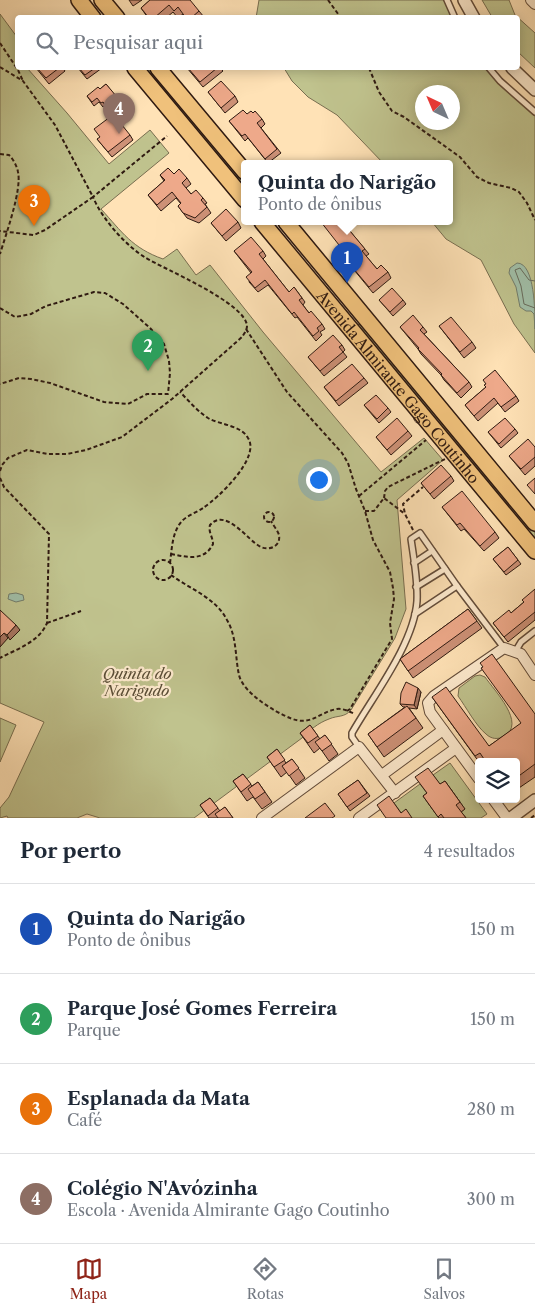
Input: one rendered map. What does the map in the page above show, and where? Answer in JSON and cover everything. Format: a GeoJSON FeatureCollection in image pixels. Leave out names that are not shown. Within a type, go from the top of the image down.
{"type":"FeatureCollection","features":[{"type":"Feature","properties":{"kind":"main road"},"geometry":{"type":"LineString","coordinates":[[79,0],[91,15]]}},
{"type":"Feature","properties":{"kind":"main road"},"geometry":{"type":"LineString","coordinates":[[102,0],[114,15]]}},
{"type":"Feature","properties":{"kind":"main road"},"geometry":{"type":"LineString","coordinates":[[137,70],[241,196]]}},
{"type":"Feature","properties":{"kind":"main road"},"geometry":{"type":"LineString","coordinates":[[160,70],[241,168]]}},
{"type":"Feature","properties":{"kind":"main road","name":"Avenida Almirante Gago Coutinho"},"geometry":{"type":"LineString","coordinates":[[264,225],[535,552]]}},
{"type":"Feature","properties":{"kind":"main road","name":"Avenida Almirante Gago Coutinho"},"geometry":{"type":"LineString","coordinates":[[288,225],[535,523]]}},
{"type":"Feature","properties":{"kind":"main road"},"geometry":{"type":"LineString","coordinates":[[311,281],[325,269]]}},
{"type":"Feature","properties":{"kind":"main road"},"geometry":{"type":"LineString","coordinates":[[324,296],[338,284]]}},
{"type":"Feature","properties":{"kind":"street"},"geometry":{"type":"LineString","coordinates":[[464,0],[472,15]]}},
{"type":"Feature","properties":{"kind":"street"},"geometry":{"type":"LineString","coordinates":[[531,0],[535,4]]}},
{"type":"Feature","properties":{"kind":"street"},"geometry":{"type":"LineString","coordinates":[[514,70],[535,90]]}},
{"type":"Feature","properties":{"kind":"street"},"geometry":{"type":"LineString","coordinates":[[475,774],[430,712],[428,703],[434,696],[504,648],[520,654],[535,675]]}},
{"type":"Feature","properties":{"kind":"street"},"geometry":{"type":"LineString","coordinates":[[382,775],[444,730]]}},
{"type":"Feature","properties":{"kind":"street"},"geometry":{"type":"LineString","coordinates":[[262,818],[359,747],[394,793]]}},
{"type":"Feature","properties":{"kind":"street"},"geometry":{"type":"LineString","coordinates":[[359,818],[456,748]]}},
{"type":"Feature","properties":{"kind":"street"},"geometry":{"type":"LineString","coordinates":[[496,803],[509,818],[533,805]]}},
{"type":"Feature","properties":{"kind":"lane"},"geometry":{"type":"LineString","coordinates":[[447,0],[454,15]]}},
{"type":"Feature","properties":{"kind":"lane"},"geometry":{"type":"LineString","coordinates":[[491,70],[500,81],[535,112]]}},
{"type":"Feature","properties":{"kind":"lane"},"geometry":{"type":"LineString","coordinates":[[359,747],[352,737],[352,733],[412,628],[417,601],[411,540],[420,533],[504,648]]}},
{"type":"Feature","properties":{"kind":"lane"},"geometry":{"type":"LineString","coordinates":[[414,563],[432,551]]}},
{"type":"Feature","properties":{"kind":"lane"},"geometry":{"type":"LineString","coordinates":[[416,587],[445,569]]}},
{"type":"Feature","properties":{"kind":"lane"},"geometry":{"type":"LineString","coordinates":[[415,614],[457,586]]}},
{"type":"Feature","properties":{"kind":"lane"},"geometry":{"type":"LineString","coordinates":[[515,652],[521,642],[535,631]]}},
{"type":"Feature","properties":{"kind":"path"},"geometry":{"type":"LineString","coordinates":[[328,0],[339,15]]}},
{"type":"Feature","properties":{"kind":"path"},"geometry":{"type":"LineString","coordinates":[[0,42],[15,65]]}},
{"type":"Feature","properties":{"kind":"path"},"geometry":{"type":"LineString","coordinates":[[0,67],[23,81]]}},
{"type":"Feature","properties":{"kind":"path"},"geometry":{"type":"LineString","coordinates":[[18,70],[23,81],[55,125],[97,207],[127,244],[146,258],[195,282],[226,302],[245,321],[246,329],[287,392],[342,453],[348,463],[365,510],[373,540],[390,572],[393,588],[390,623],[392,638],[350,709],[347,711]]}},
{"type":"Feature","properties":{"kind":"path"},"geometry":{"type":"LineString","coordinates":[[369,70],[379,92],[392,111],[404,116],[460,157],[477,176],[490,183],[519,192],[535,220]]}},
{"type":"Feature","properties":{"kind":"path"},"geometry":{"type":"LineString","coordinates":[[0,231],[34,235],[45,230],[93,197],[167,136]]}},
{"type":"Feature","properties":{"kind":"path"},"geometry":{"type":"LineString","coordinates":[[0,154],[8,155],[18,172],[19,186],[0,254]]}},
{"type":"Feature","properties":{"kind":"path"},"geometry":{"type":"LineString","coordinates":[[0,308],[15,317],[31,314],[46,306],[94,292],[105,292],[150,328],[164,344],[170,361],[168,394],[172,399]]}},
{"type":"Feature","properties":{"kind":"path"},"geometry":{"type":"LineString","coordinates":[[0,471],[8,458],[27,450],[48,454],[67,454],[86,450],[122,437],[172,399],[242,337],[246,329]]}},
{"type":"Feature","properties":{"kind":"path"},"geometry":{"type":"LineString","coordinates":[[0,384],[19,378],[31,379],[65,388],[104,402],[128,404],[146,394],[168,394]]}},
{"type":"Feature","properties":{"kind":"path"},"geometry":{"type":"LineString","coordinates":[[165,580],[171,575],[172,544],[178,528],[184,520],[205,507],[221,493],[242,468],[251,448],[249,439],[242,431],[211,420],[201,413],[180,392]]}},
{"type":"Feature","properties":{"kind":"path"},"geometry":{"type":"LineString","coordinates":[[359,496],[436,432]]}},
{"type":"Feature","properties":{"kind":"path"},"geometry":{"type":"LineString","coordinates":[[365,510],[374,511],[384,498],[388,487],[455,454]]}},
{"type":"Feature","properties":{"kind":"path"},"geometry":{"type":"LineString","coordinates":[[0,478],[4,487],[49,534],[47,624],[44,632],[36,639],[0,658]]}},
{"type":"Feature","properties":{"kind":"path"},"geometry":{"type":"LineString","coordinates":[[416,536],[405,514],[403,504],[424,486]]}},
{"type":"Feature","properties":{"kind":"path"},"geometry":{"type":"LineString","coordinates":[[384,498],[405,514]]}},
{"type":"Feature","properties":{"kind":"path"},"geometry":{"type":"LineString","coordinates":[[171,554],[195,558],[205,554],[213,544],[209,531],[210,524],[214,520],[230,522],[257,545],[263,548],[272,548],[278,541],[279,534],[271,522]]}},
{"type":"Feature","properties":{"kind":"path"},"geometry":{"type":"LineString","coordinates":[[153,580],[152,567],[158,561],[162,560],[170,563]]}},
{"type":"Feature","properties":{"kind":"path"},"geometry":{"type":"LineString","coordinates":[[172,569],[177,567]]}},
{"type":"Feature","properties":{"kind":"path"},"geometry":{"type":"LineString","coordinates":[[154,575],[165,580]]}},
{"type":"Feature","properties":{"kind":"path"},"geometry":{"type":"LineString","coordinates":[[171,575],[218,606],[227,619],[233,632],[239,677],[253,696],[289,718],[298,721],[306,721],[338,709],[362,717]]}},
{"type":"Feature","properties":{"kind":"path"},"geometry":{"type":"LineString","coordinates":[[47,624],[81,611]]}},
{"type":"Feature","properties":{"kind":"path"},"geometry":{"type":"LineString","coordinates":[[531,818],[535,815]]}},
{"type":"Feature","properties":{"kind":"green space"},"geometry":{"type":"Polygon","coordinates":[[[259,0],[445,0],[451,15],[256,15],[259,0]]]}},
{"type":"Feature","properties":{"kind":"green space"},"geometry":{"type":"Polygon","coordinates":[[[482,0],[509,0],[515,15],[491,15],[482,0]]]}},
{"type":"Feature","properties":{"kind":"green space","name":"Quinta do Narigudo"},"geometry":{"type":"Polygon","coordinates":[[[0,14],[15,34],[15,70],[29,70],[109,164],[150,130],[169,153],[101,209],[122,232],[143,250],[163,259],[177,249],[196,275],[210,265],[263,332],[381,472],[424,438],[443,460],[397,500],[406,609],[395,638],[351,710],[346,714],[318,725],[194,818],[100,818],[87,814],[77,818],[8,818],[7,816],[0,818],[0,808],[9,797],[44,722],[0,703],[0,14]]]}},
{"type":"Feature","properties":{"kind":"green space"},"geometry":{"type":"Polygon","coordinates":[[[520,20],[535,33],[535,68],[520,54],[520,20]]]}},
{"type":"Feature","properties":{"kind":"green space"},"geometry":{"type":"Polygon","coordinates":[[[145,70],[152,70],[241,178],[241,186],[145,70]]]}},
{"type":"Feature","properties":{"kind":"green space"},"geometry":{"type":"Polygon","coordinates":[[[285,70],[486,70],[509,92],[535,111],[535,353],[514,324],[481,260],[446,239],[434,225],[453,225],[453,160],[380,160],[337,115],[308,97],[292,81],[285,70]]]}},
{"type":"Feature","properties":{"kind":"green space"},"geometry":{"type":"Polygon","coordinates":[[[359,324],[369,332],[535,533],[535,541],[357,326],[359,324]]]}},
{"type":"Feature","properties":{"kind":"green space"},"geometry":{"type":"Polygon","coordinates":[[[475,676],[485,677],[495,690],[510,715],[512,724],[510,731],[499,738],[490,737],[482,731],[458,696],[459,688],[475,676]]]}},
{"type":"Feature","properties":{"kind":"green space"},"geometry":{"type":"Polygon","coordinates":[[[0,718],[16,725],[0,762],[0,718]]]}},
{"type":"Feature","properties":{"kind":"green space"},"geometry":{"type":"Polygon","coordinates":[[[450,763],[475,797],[475,803],[479,803],[487,814],[481,818],[466,818],[461,812],[465,809],[450,788],[445,791],[433,775],[450,763]]]}},
{"type":"Feature","properties":{"kind":"green space"},"geometry":{"type":"Polygon","coordinates":[[[420,784],[432,800],[428,803],[439,818],[405,818],[394,803],[420,784]]]}},
{"type":"Feature","properties":{"kind":"water"},"geometry":{"type":"Polygon","coordinates":[[[517,263],[523,265],[531,279],[534,301],[535,329],[534,314],[520,307],[516,287],[509,273],[510,268],[517,263]]]}},
{"type":"Feature","properties":{"kind":"water"},"geometry":{"type":"Polygon","coordinates":[[[9,594],[23,595],[24,600],[16,602],[8,599],[9,594]]]}},
{"type":"Feature","properties":{"kind":"building"},"geometry":{"type":"Polygon","coordinates":[[[150,0],[190,0],[199,11],[194,15],[184,15],[178,7],[174,11],[169,5],[157,15],[147,15],[141,8],[150,0]]]}},
{"type":"Feature","properties":{"kind":"building"},"geometry":{"type":"Polygon","coordinates":[[[39,70],[56,70],[46,78],[39,70]]]}},
{"type":"Feature","properties":{"kind":"building"},"geometry":{"type":"Polygon","coordinates":[[[81,70],[92,70],[85,75],[81,70]]]}},
{"type":"Feature","properties":{"kind":"building"},"geometry":{"type":"Polygon","coordinates":[[[190,70],[215,70],[200,82],[190,70]]]}},
{"type":"Feature","properties":{"kind":"building"},"geometry":{"type":"Polygon","coordinates":[[[221,81],[235,96],[221,108],[208,92],[221,81]]]}},
{"type":"Feature","properties":{"kind":"building"},"geometry":{"type":"Polygon","coordinates":[[[106,84],[117,97],[105,105],[97,98],[92,102],[87,96],[98,87],[100,89],[106,84]]]}},
{"type":"Feature","properties":{"kind":"building"},"geometry":{"type":"Polygon","coordinates":[[[243,110],[247,114],[255,111],[262,119],[257,123],[277,149],[265,159],[245,134],[242,136],[229,121],[243,110]]]}},
{"type":"Feature","properties":{"kind":"building"},"geometry":{"type":"Polygon","coordinates":[[[110,117],[119,127],[122,125],[130,135],[108,152],[97,139],[100,137],[94,129],[110,117]]]}},
{"type":"Feature","properties":{"kind":"building"},"geometry":{"type":"Polygon","coordinates":[[[168,168],[174,174],[179,169],[187,178],[182,183],[191,194],[196,190],[203,198],[201,200],[207,207],[195,218],[183,213],[178,206],[181,203],[172,192],[157,205],[148,195],[165,180],[160,175],[168,168]]]}},
{"type":"Feature","properties":{"kind":"building"},"geometry":{"type":"Polygon","coordinates":[[[226,209],[238,222],[222,236],[211,223],[226,209]]]}},
{"type":"Feature","properties":{"kind":"building"},"geometry":{"type":"Polygon","coordinates":[[[323,225],[345,225],[365,249],[362,251],[377,269],[381,265],[388,272],[369,287],[336,248],[339,245],[323,225]]]}},
{"type":"Feature","properties":{"kind":"building"},"geometry":{"type":"Polygon","coordinates":[[[251,237],[263,251],[259,254],[289,292],[294,287],[302,298],[299,300],[309,313],[311,311],[322,324],[317,328],[319,331],[313,336],[294,312],[292,314],[265,280],[255,288],[246,277],[252,272],[234,251],[251,237]]]}},
{"type":"Feature","properties":{"kind":"building"},"geometry":{"type":"Polygon","coordinates":[[[392,288],[403,300],[390,312],[379,300],[392,288]]]}},
{"type":"Feature","properties":{"kind":"building"},"geometry":{"type":"Polygon","coordinates":[[[413,315],[423,327],[420,330],[469,382],[457,393],[400,327],[413,315]]]}},
{"type":"Feature","properties":{"kind":"building"},"geometry":{"type":"Polygon","coordinates":[[[451,317],[472,342],[460,352],[439,326],[451,317]]]}},
{"type":"Feature","properties":{"kind":"building"},"geometry":{"type":"Polygon","coordinates":[[[333,335],[342,345],[339,347],[343,352],[320,371],[308,357],[333,335]]]}},
{"type":"Feature","properties":{"kind":"building"},"geometry":{"type":"Polygon","coordinates":[[[352,364],[364,378],[336,401],[324,387],[352,364]]]}},
{"type":"Feature","properties":{"kind":"building"},"geometry":{"type":"Polygon","coordinates":[[[495,370],[516,396],[501,407],[494,398],[474,416],[465,405],[486,387],[483,380],[495,370]]]}},
{"type":"Feature","properties":{"kind":"building"},"geometry":{"type":"Polygon","coordinates":[[[376,395],[388,408],[377,419],[364,405],[376,395]]]}},
{"type":"Feature","properties":{"kind":"building"},"geometry":{"type":"Polygon","coordinates":[[[397,418],[408,431],[387,450],[376,437],[397,418]]]}},
{"type":"Feature","properties":{"kind":"building"},"geometry":{"type":"Polygon","coordinates":[[[505,418],[515,429],[499,444],[488,432],[505,418]]]}},
{"type":"Feature","properties":{"kind":"building"},"geometry":{"type":"Polygon","coordinates":[[[528,439],[535,447],[535,457],[521,469],[509,456],[528,439]]]}},
{"type":"Feature","properties":{"kind":"building"},"geometry":{"type":"Polygon","coordinates":[[[441,465],[451,476],[430,494],[421,483],[441,465]]]}},
{"type":"Feature","properties":{"kind":"building"},"geometry":{"type":"Polygon","coordinates":[[[535,478],[535,494],[527,485],[535,478]]]}},
{"type":"Feature","properties":{"kind":"building"},"geometry":{"type":"Polygon","coordinates":[[[462,491],[495,532],[480,546],[460,523],[457,525],[442,507],[462,491]]]}},
{"type":"Feature","properties":{"kind":"building"},"geometry":{"type":"Polygon","coordinates":[[[508,547],[518,560],[504,572],[493,559],[508,547]]]}},
{"type":"Feature","properties":{"kind":"building"},"geometry":{"type":"Polygon","coordinates":[[[535,589],[535,612],[504,637],[493,623],[509,610],[511,613],[535,589]]]}},
{"type":"Feature","properties":{"kind":"building"},"geometry":{"type":"Polygon","coordinates":[[[468,609],[477,621],[408,671],[400,659],[468,609]]]}},
{"type":"Feature","properties":{"kind":"building"},"geometry":{"type":"Polygon","coordinates":[[[0,610],[16,625],[7,635],[4,633],[0,637],[0,610]]]}},
{"type":"Feature","properties":{"kind":"building"},"geometry":{"type":"Polygon","coordinates":[[[492,654],[535,714],[535,764],[520,775],[520,758],[483,758],[480,753],[475,756],[432,697],[446,687],[489,746],[521,723],[481,668],[483,667],[480,663],[492,654]]]}},
{"type":"Feature","properties":{"kind":"building"},"geometry":{"type":"Polygon","coordinates":[[[406,682],[418,688],[414,705],[400,704],[401,693],[406,682]]]}},
{"type":"Feature","properties":{"kind":"building"},"geometry":{"type":"Polygon","coordinates":[[[407,706],[416,718],[377,747],[368,734],[407,706]]]}},
{"type":"Feature","properties":{"kind":"building"},"geometry":{"type":"Polygon","coordinates":[[[310,725],[318,736],[308,743],[300,733],[310,725]]]}},
{"type":"Feature","properties":{"kind":"building"},"geometry":{"type":"Polygon","coordinates":[[[325,735],[332,744],[322,751],[315,742],[325,735]]]}},
{"type":"Feature","properties":{"kind":"building"},"geometry":{"type":"Polygon","coordinates":[[[277,749],[285,760],[274,767],[267,757],[277,749]]]}},
{"type":"Feature","properties":{"kind":"building"},"geometry":{"type":"Polygon","coordinates":[[[292,759],[299,768],[289,776],[282,766],[292,759]]]}},
{"type":"Feature","properties":{"kind":"building"},"geometry":{"type":"Polygon","coordinates":[[[428,768],[440,784],[445,781],[460,802],[456,805],[466,818],[444,818],[441,814],[438,817],[423,796],[427,793],[415,777],[428,768]]]}},
{"type":"Feature","properties":{"kind":"building"},"geometry":{"type":"Polygon","coordinates":[[[243,774],[251,784],[241,792],[233,781],[243,774]]]}},
{"type":"Feature","properties":{"kind":"building"},"geometry":{"type":"Polygon","coordinates":[[[358,780],[367,793],[347,807],[338,794],[358,780]]]}},
{"type":"Feature","properties":{"kind":"building"},"geometry":{"type":"Polygon","coordinates":[[[258,782],[265,792],[255,799],[248,789],[258,782]]]}},
{"type":"Feature","properties":{"kind":"building"},"geometry":{"type":"Polygon","coordinates":[[[389,796],[401,813],[406,809],[412,818],[386,818],[377,805],[389,796]]]}},
{"type":"Feature","properties":{"kind":"building"},"geometry":{"type":"Polygon","coordinates":[[[210,798],[218,808],[208,816],[200,805],[210,798]]]}},
{"type":"Feature","properties":{"kind":"building"},"geometry":{"type":"Polygon","coordinates":[[[325,803],[335,816],[332,818],[305,818],[325,803]]]}},
{"type":"Feature","properties":{"kind":"building"},"geometry":{"type":"Polygon","coordinates":[[[225,807],[233,818],[218,818],[215,814],[225,807]]]}},
{"type":"Feature","properties":{"kind":"place","name":"Colégio N'Avózinha"},"geometry":{"type":"Point","coordinates":[119,134]}},
{"type":"Feature","properties":{"kind":"place","name":"Esplanada da Mata"},"geometry":{"type":"Point","coordinates":[34,226]}},
{"type":"Feature","properties":{"kind":"place","name":"Quinta do Narigão"},"geometry":{"type":"Point","coordinates":[347,283]}},
{"type":"Feature","properties":{"kind":"place","name":"Parque José Gomes Ferreira"},"geometry":{"type":"Point","coordinates":[148,371]}}]}
